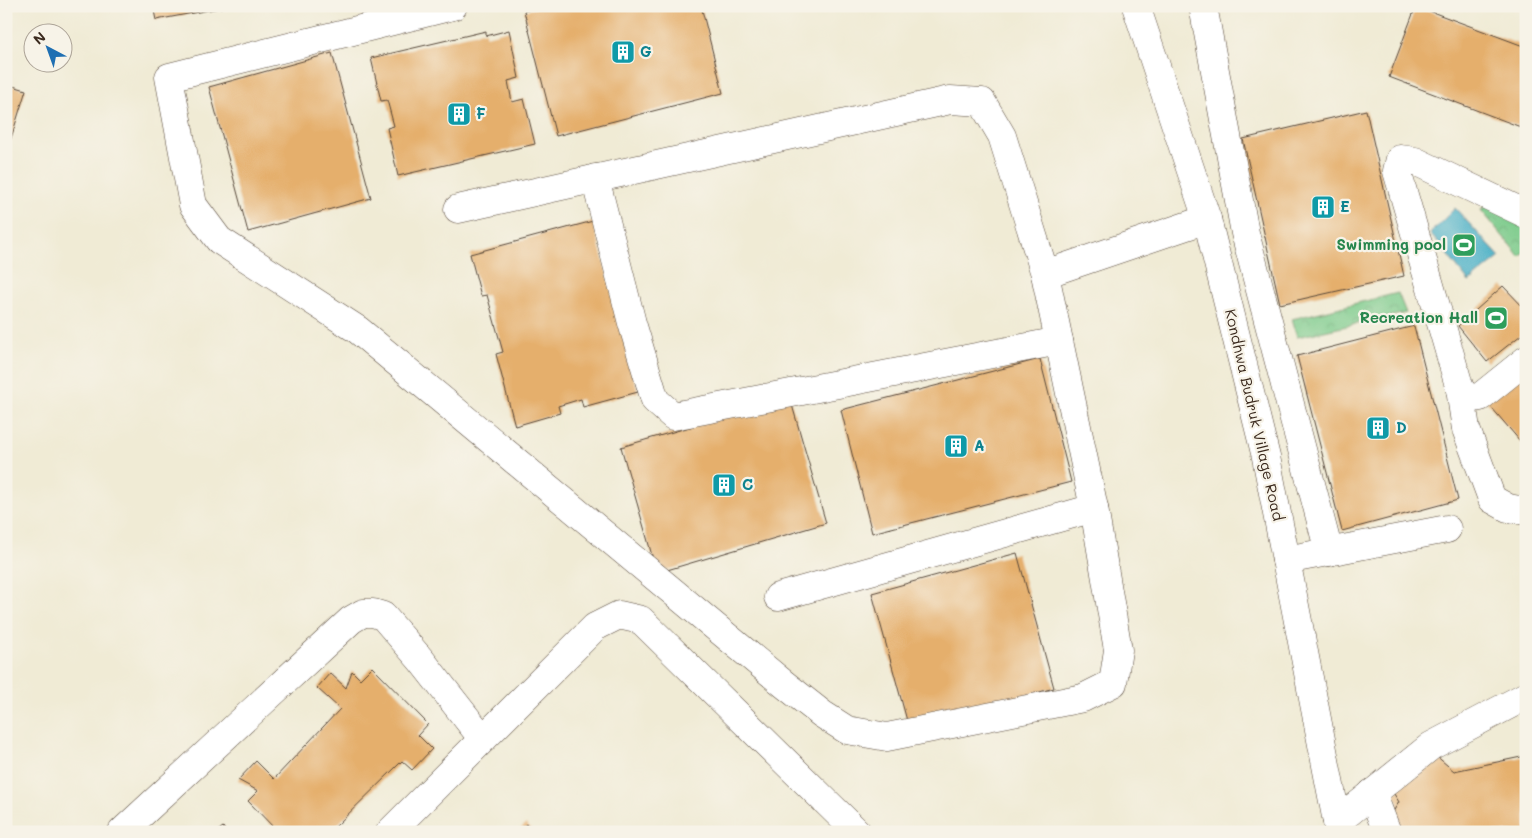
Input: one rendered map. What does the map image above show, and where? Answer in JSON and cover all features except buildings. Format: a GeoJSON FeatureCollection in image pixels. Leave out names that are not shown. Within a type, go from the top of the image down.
{"type":"FeatureCollection","features":[{"type":"Feature","properties":{"kind":"street"},"geometry":{"type":"LineString","coordinates":[[454,6],[169,77],[193,205],[219,240],[358,330],[784,684],[822,714],[847,730],[887,737],[1083,698],[1113,682],[1118,650],[1094,508],[1045,274],[1002,136],[982,102],[950,100],[458,209]]}},
{"type":"Feature","properties":{"kind":"street","name":"Kondhwa Budruk Village Road"},"geometry":{"type":"LineString","coordinates":[[1136,6],[1207,219],[1266,457],[1338,827]]}},
{"type":"Feature","properties":{"kind":"street"},"geometry":{"type":"LineString","coordinates":[[1204,6],[1245,233],[1329,552]]}},
{"type":"Feature","properties":{"kind":"street"},"geometry":{"type":"LineString","coordinates":[[1526,214],[1415,161],[1400,159],[1397,171],[1460,389],[1466,429],[1492,500],[1508,508],[1526,512]]}},
{"type":"Feature","properties":{"kind":"street"},"geometry":{"type":"LineString","coordinates":[[595,178],[632,323],[655,400],[673,416],[1059,341]]}},
{"type":"Feature","properties":{"kind":"street"},"geometry":{"type":"LineString","coordinates":[[1045,274],[1207,219]]}},
{"type":"Feature","properties":{"kind":"street"},"geometry":{"type":"LineString","coordinates":[[1460,389],[1469,399],[1480,397],[1526,360]]}},
{"type":"Feature","properties":{"kind":"street"},"geometry":{"type":"LineString","coordinates":[[778,597],[1094,508]]}},
{"type":"Feature","properties":{"kind":"street"},"geometry":{"type":"LineString","coordinates":[[1286,560],[1447,529]]}},
{"type":"Feature","properties":{"kind":"street"},"geometry":{"type":"LineString","coordinates":[[122,832],[351,620],[363,613],[373,613],[382,616],[421,660],[483,738]]}},
{"type":"Feature","properties":{"kind":"street"},"geometry":{"type":"LineString","coordinates":[[390,832],[595,627],[619,615],[641,620],[857,832]]}},
{"type":"Feature","properties":{"kind":"street"},"geometry":{"type":"LineString","coordinates":[[1338,827],[1372,793],[1431,746],[1526,696]]}},
{"type":"Feature","properties":{"kind":"street"},"geometry":{"type":"LineString","coordinates":[[1372,793],[1387,832]]}},
{"type":"Feature","properties":{"kind":"green space"},"geometry":{"type":"Polygon","coordinates":[[[1488,202],[1526,224],[1526,251],[1520,257],[1481,210],[1488,202]]]}},
{"type":"Feature","properties":{"kind":"green space"},"geometry":{"type":"Polygon","coordinates":[[[1398,293],[1406,313],[1297,337],[1292,319],[1398,293]]]}},
{"type":"Feature","properties":{"kind":"water","name":"Swimming pool"},"geometry":{"type":"Polygon","coordinates":[[[1455,208],[1500,257],[1469,282],[1430,233],[1455,208]]]}},
{"type":"Feature","properties":{"kind":"place","name":"G"},"geometry":{"type":"Point","coordinates":[623,52]}},
{"type":"Feature","properties":{"kind":"place","name":"F"},"geometry":{"type":"Point","coordinates":[459,114]}},
{"type":"Feature","properties":{"kind":"place","name":"E"},"geometry":{"type":"Point","coordinates":[1323,207]}},
{"type":"Feature","properties":{"kind":"place","name":"Swimming pool"},"geometry":{"type":"Point","coordinates":[1464,245]}},
{"type":"Feature","properties":{"kind":"place","name":"Recreation Hall"},"geometry":{"type":"Point","coordinates":[1496,318]}},
{"type":"Feature","properties":{"kind":"place","name":"D"},"geometry":{"type":"Point","coordinates":[1378,428]}},
{"type":"Feature","properties":{"kind":"place","name":"A"},"geometry":{"type":"Point","coordinates":[956,446]}},
{"type":"Feature","properties":{"kind":"place","name":"C"},"geometry":{"type":"Point","coordinates":[724,485]}}]}
